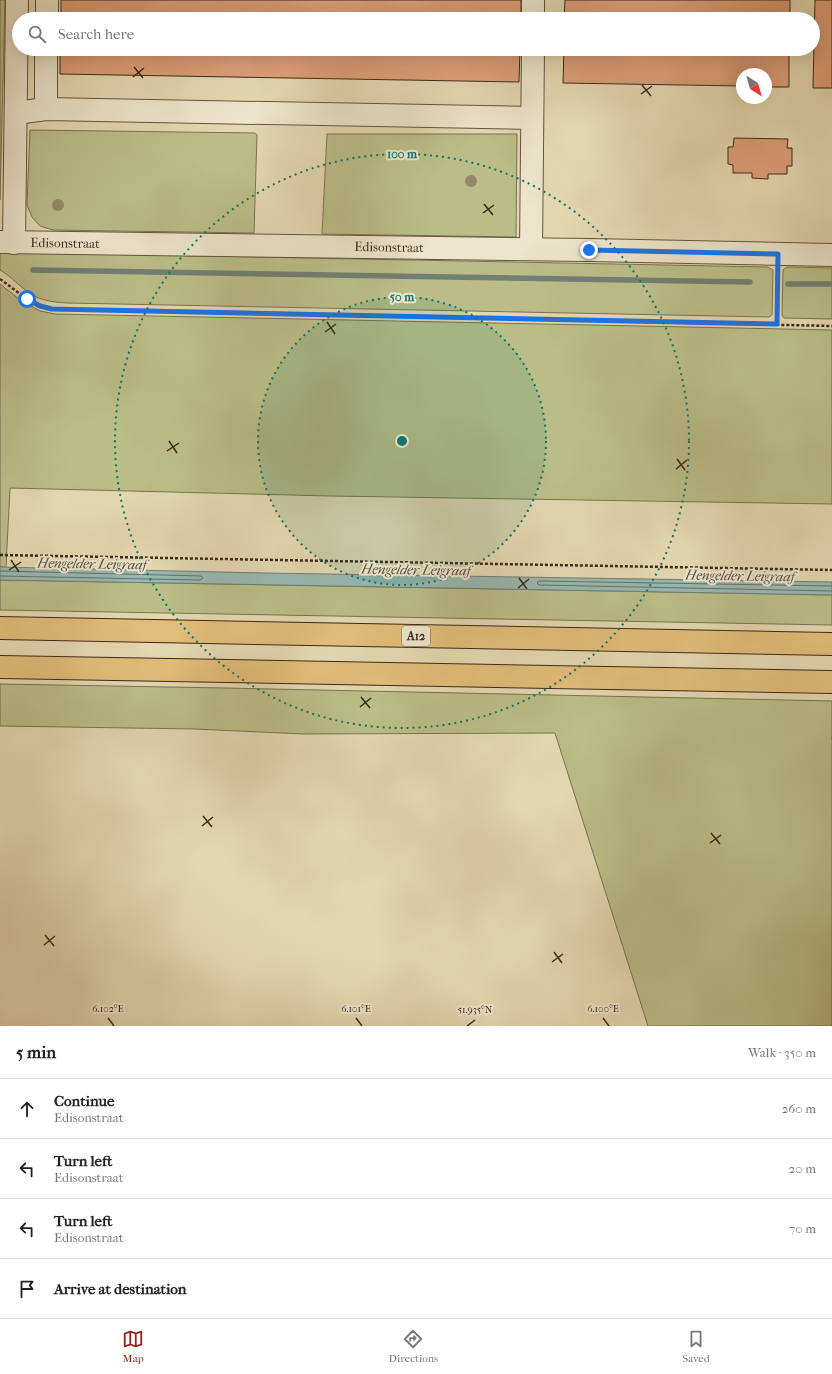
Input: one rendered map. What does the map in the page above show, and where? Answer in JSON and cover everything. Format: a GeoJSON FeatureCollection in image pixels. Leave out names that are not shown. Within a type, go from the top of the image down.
{"type":"FeatureCollection","features":[{"type":"Feature","properties":{"kind":"highway","name":"A12"},"geometry":{"type":"LineString","coordinates":[[0,628],[832,644]]}},
{"type":"Feature","properties":{"kind":"highway"},"geometry":{"type":"LineString","coordinates":[[0,667],[832,682]]}},
{"type":"Feature","properties":{"kind":"street"},"geometry":{"type":"LineString","coordinates":[[17,0],[17,12]]}},
{"type":"Feature","properties":{"kind":"street"},"geometry":{"type":"LineString","coordinates":[[47,0],[47,12]]}},
{"type":"Feature","properties":{"kind":"street"},"geometry":{"type":"LineString","coordinates":[[533,0],[533,12]]}},
{"type":"Feature","properties":{"kind":"street"},"geometry":{"type":"LineString","coordinates":[[7,242],[16,114],[17,56]]}},
{"type":"Feature","properties":{"kind":"street"},"geometry":{"type":"LineString","coordinates":[[46,56],[46,109]]}},
{"type":"Feature","properties":{"kind":"street"},"geometry":{"type":"LineString","coordinates":[[531,249],[533,56]]}},
{"type":"Feature","properties":{"kind":"street"},"geometry":{"type":"LineString","coordinates":[[16,114],[46,109],[532,118]]}},
{"type":"Feature","properties":{"kind":"street","name":"Edisonstraat"},"geometry":{"type":"LineString","coordinates":[[7,242],[531,249],[832,255]]}},
{"type":"Feature","properties":{"kind":"path"},"geometry":{"type":"LineString","coordinates":[[777,324],[778,254]]}},
{"type":"Feature","properties":{"kind":"path"},"geometry":{"type":"LineString","coordinates":[[0,279],[27,299],[40,306],[52,309],[832,326]]}},
{"type":"Feature","properties":{"kind":"path"},"geometry":{"type":"LineString","coordinates":[[0,555],[832,570]]}},
{"type":"Feature","properties":{"kind":"green space"},"geometry":{"type":"Polygon","coordinates":[[[0,0],[5,0],[0,200],[0,0]]]}},
{"type":"Feature","properties":{"kind":"green space"},"geometry":{"type":"Polygon","coordinates":[[[30,130],[255,133],[257,135],[254,233],[53,230],[40,226],[32,217],[27,205],[30,130]]]}},
{"type":"Feature","properties":{"kind":"green space"},"geometry":{"type":"Polygon","coordinates":[[[327,134],[517,134],[516,237],[322,234],[327,134]]]}},
{"type":"Feature","properties":{"kind":"green space"},"geometry":{"type":"Polygon","coordinates":[[[0,252],[768,267],[773,270],[772,315],[769,317],[61,303],[38,298],[0,270],[0,252]]]}},
{"type":"Feature","properties":{"kind":"green space"},"geometry":{"type":"Polygon","coordinates":[[[787,267],[832,268],[832,319],[784,318],[782,315],[783,270],[787,267]]]}},
{"type":"Feature","properties":{"kind":"green space"},"geometry":{"type":"Polygon","coordinates":[[[0,284],[19,299],[40,311],[55,314],[832,330],[832,504],[330,496],[10,488],[6,567],[0,567],[0,284]]]}},
{"type":"Feature","properties":{"kind":"green space"},"geometry":{"type":"Polygon","coordinates":[[[0,580],[832,595],[832,625],[0,610],[0,580]]]}},
{"type":"Feature","properties":{"kind":"green space"},"geometry":{"type":"Polygon","coordinates":[[[0,684],[832,701],[832,1026],[648,1026],[555,733],[303,734],[195,729],[0,726],[0,684]]]}},
{"type":"Feature","properties":{"kind":"water"},"geometry":{"type":"Polygon","coordinates":[[[0,567],[265,573],[832,582],[832,595],[0,580],[0,567]]]}},
{"type":"Feature","properties":{"kind":"building"},"geometry":{"type":"Polygon","coordinates":[[[61,0],[521,0],[521,12],[61,12],[61,0]]]}},
{"type":"Feature","properties":{"kind":"building"},"geometry":{"type":"Polygon","coordinates":[[[565,0],[790,0],[790,12],[564,12],[565,0]]]}},
{"type":"Feature","properties":{"kind":"building"},"geometry":{"type":"Polygon","coordinates":[[[815,0],[832,0],[832,88],[813,88],[814,56],[820,56],[820,12],[815,12],[815,0]]]}},
{"type":"Feature","properties":{"kind":"building"},"geometry":{"type":"Polygon","coordinates":[[[60,56],[520,56],[519,82],[60,74],[60,56]]]}},
{"type":"Feature","properties":{"kind":"building"},"geometry":{"type":"Polygon","coordinates":[[[564,56],[789,56],[789,87],[772,87],[772,68],[736,68],[736,86],[563,83],[564,56]]]}},
{"type":"Feature","properties":{"kind":"building"},"geometry":{"type":"Polygon","coordinates":[[[734,138],[788,139],[787,148],[792,148],[792,166],[787,166],[787,174],[768,174],[768,179],[752,178],[752,173],[733,173],[733,165],[728,164],[728,147],[733,147],[734,138]]]}},
{"type":"Feature","properties":{"kind":"waterway"},"geometry":{"type":"LineString","coordinates":[[33,270],[750,282]]}},
{"type":"Feature","properties":{"kind":"waterway"},"geometry":{"type":"LineString","coordinates":[[788,284],[832,284]]}},
{"type":"Feature","properties":{"kind":"route"},"geometry":{"type":"LineString","coordinates":[[27,299],[40,306],[52,309],[777,324],[778,254],[589,250]]}},
{"type":"Feature","properties":{"kind":"water label","name":"Hengelder Leigraaf"},"geometry":{"type":"Point","coordinates":[92,564]}},
{"type":"Feature","properties":{"kind":"water label","name":"Hengelder Leigraaf"},"geometry":{"type":"Point","coordinates":[416,570]}},
{"type":"Feature","properties":{"kind":"water label","name":"Hengelder Leigraaf"},"geometry":{"type":"Point","coordinates":[740,576]}}]}
